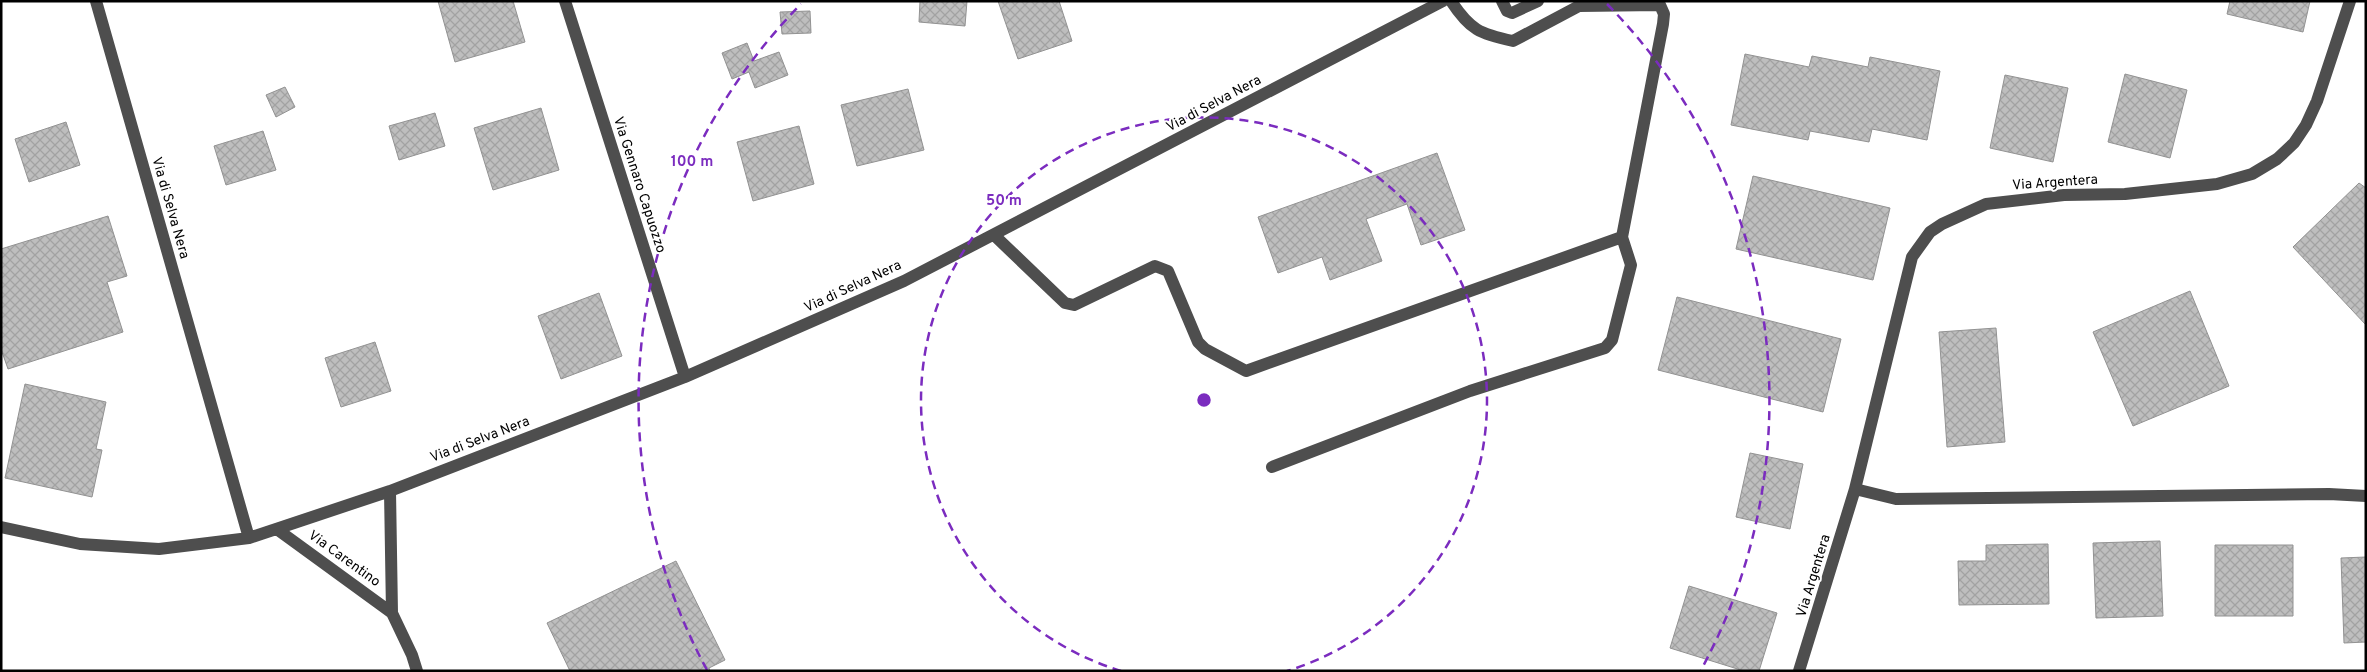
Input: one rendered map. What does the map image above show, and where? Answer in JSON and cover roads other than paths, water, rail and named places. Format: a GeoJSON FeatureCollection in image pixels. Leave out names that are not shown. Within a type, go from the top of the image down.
{"type":"FeatureCollection","features":[{"type":"Feature","properties":{"kind":"street","name":"Via di Selva Nera"},"geometry":{"type":"LineString","coordinates":[[96,1],[249,538]]}},
{"type":"Feature","properties":{"kind":"street","name":"Via Gennaro Capuozzo"},"geometry":{"type":"LineString","coordinates":[[565,1],[685,377]]}},
{"type":"Feature","properties":{"kind":"street","name":"Via di Selva Nera"},"geometry":{"type":"LineString","coordinates":[[1,527],[80,544],[159,548],[249,538],[278,530],[390,491],[685,377],[904,281],[994,236],[1443,1]]}},
{"type":"Feature","properties":{"kind":"street"},"geometry":{"type":"LineString","coordinates":[[1272,467],[1470,391],[1605,348],[1612,340],[1631,265],[1622,237],[1664,24],[1664,14],[1660,6],[1579,6],[1513,41],[1485,35],[1464,21],[1452,1]]}},
{"type":"Feature","properties":{"kind":"street"},"geometry":{"type":"LineString","coordinates":[[1502,1],[1507,11],[1512,13],[1538,1]]}},
{"type":"Feature","properties":{"kind":"street","name":"Via Argentera"},"geometry":{"type":"LineString","coordinates":[[1799,671],[1855,489],[1912,257],[1930,232],[1942,224],[1986,204],[2064,195],[2125,194],[2217,184],[2252,174],[2277,159],[2294,143],[2306,125],[2317,101],[2350,1]]}},
{"type":"Feature","properties":{"kind":"street"},"geometry":{"type":"LineString","coordinates":[[994,236],[1065,303],[1074,305],[1155,266],[1162,267],[1168,271],[1198,342],[1205,349],[1246,370],[1622,237]]}},
{"type":"Feature","properties":{"kind":"street"},"geometry":{"type":"LineString","coordinates":[[1855,489],[1896,499],[2329,494],[2366,496]]}},
{"type":"Feature","properties":{"kind":"street","name":"Via Carentino"},"geometry":{"type":"LineString","coordinates":[[390,491],[392,613],[412,655],[417,671]]}},
{"type":"Feature","properties":{"kind":"street","name":"Via Carentino"},"geometry":{"type":"LineString","coordinates":[[278,530],[392,613]]}}]}
